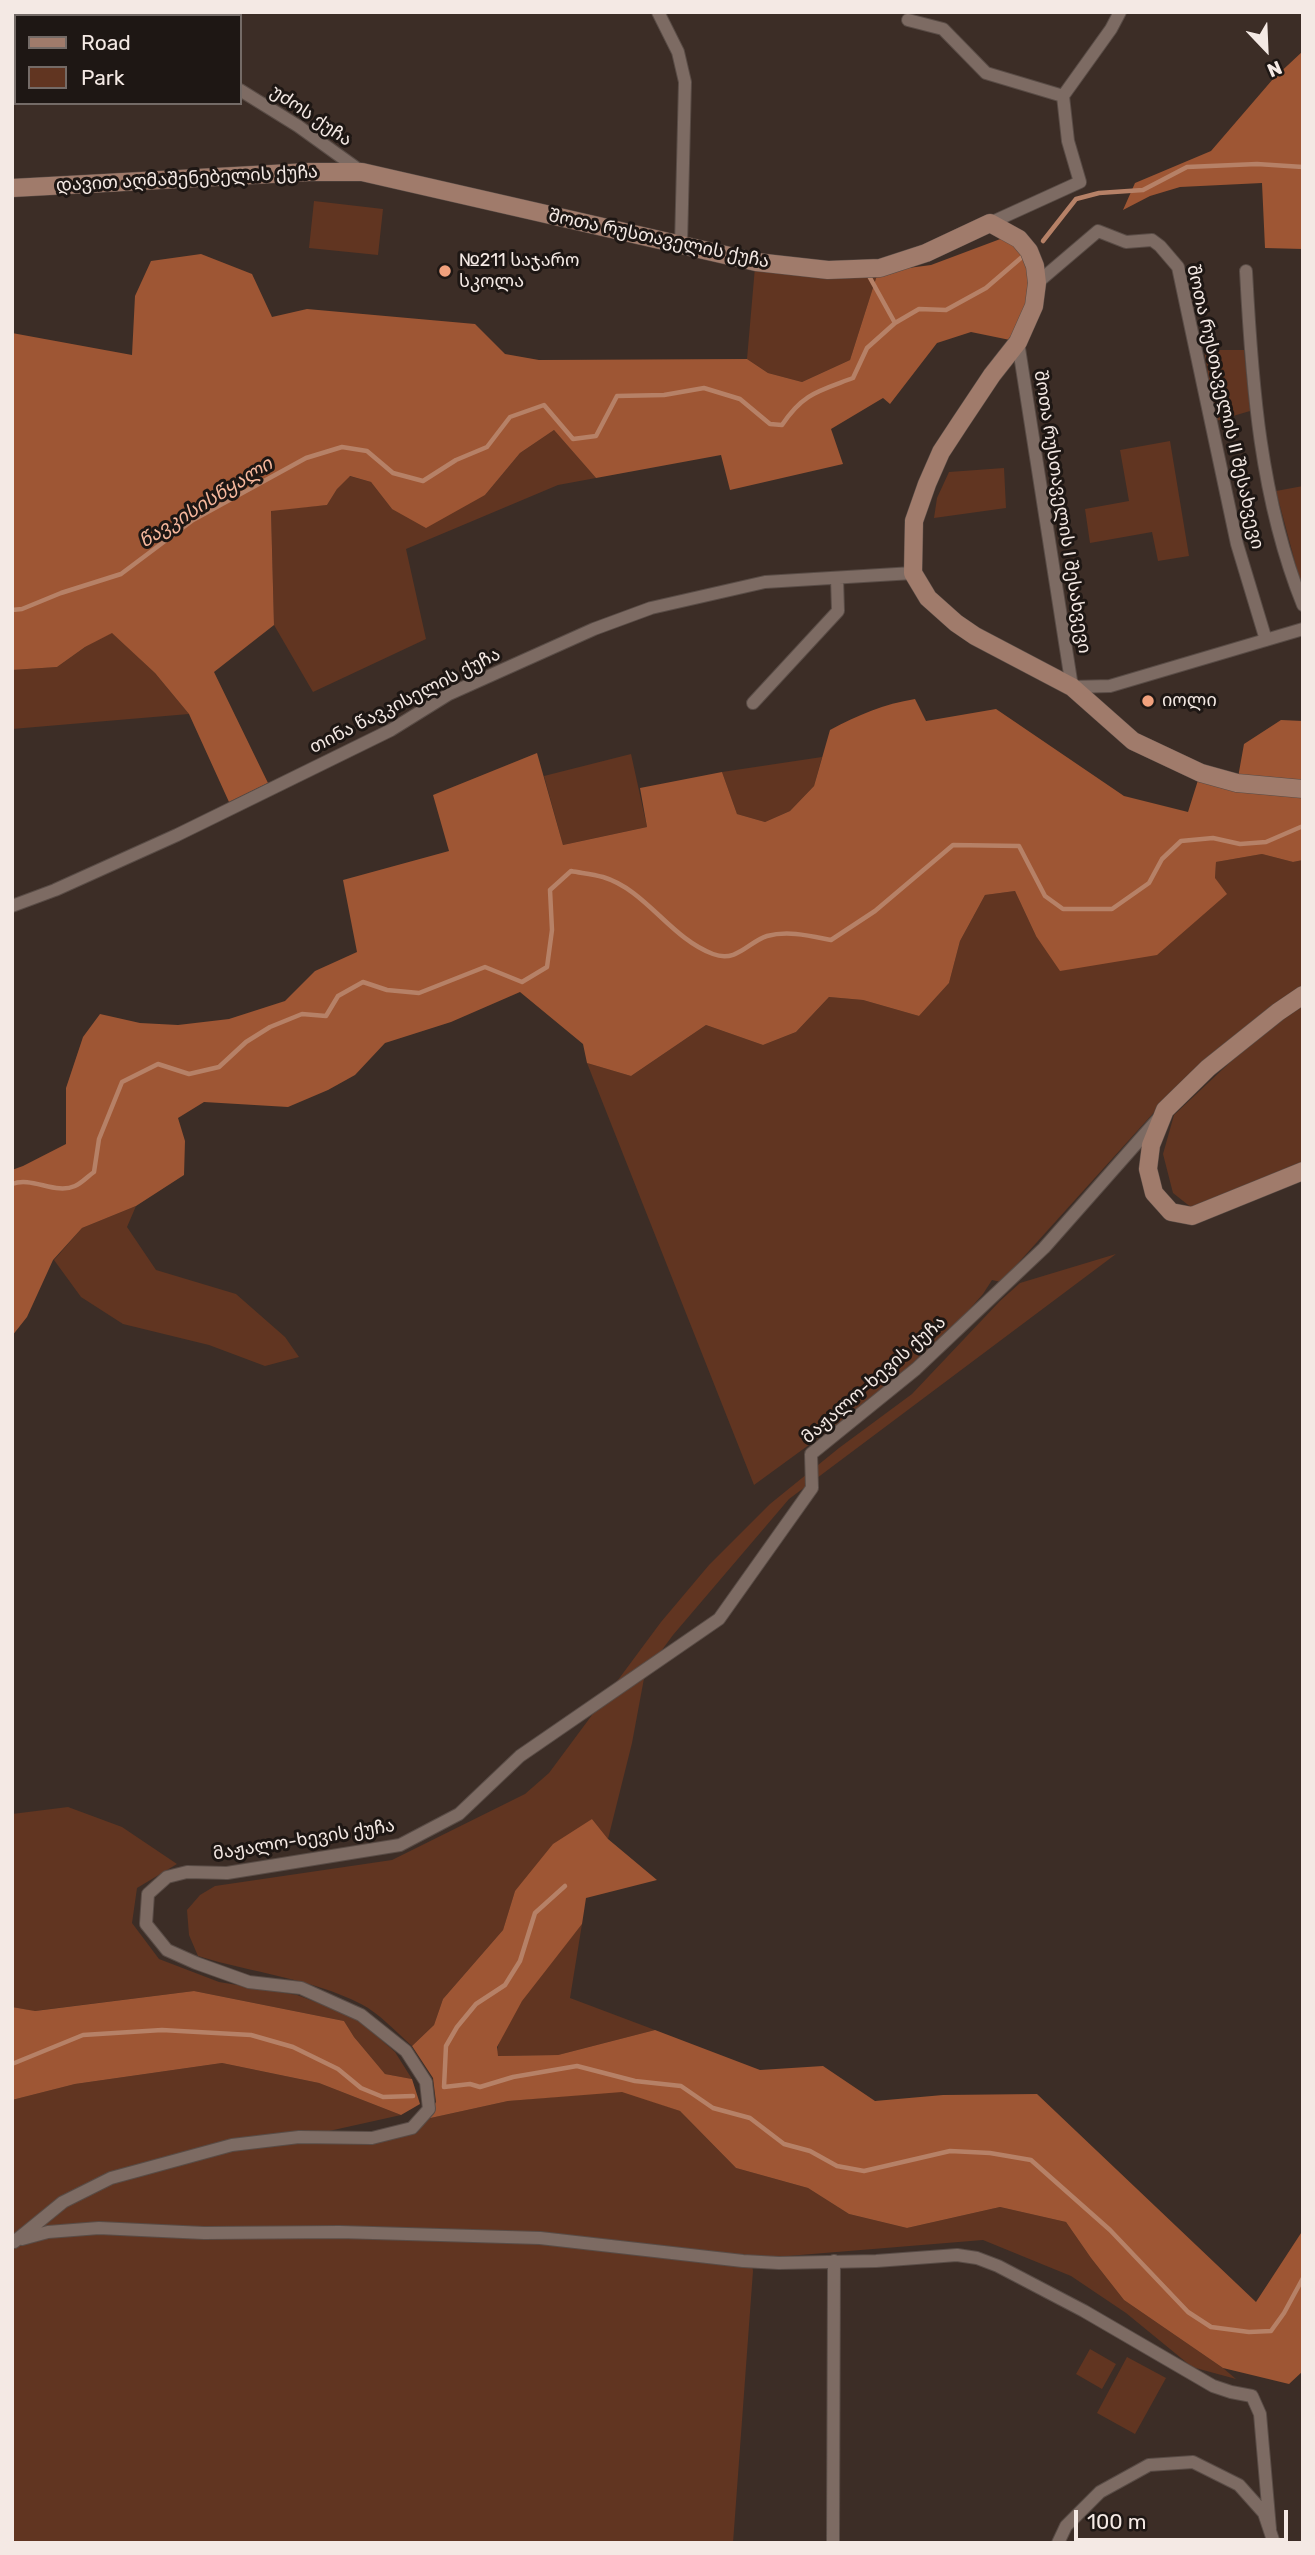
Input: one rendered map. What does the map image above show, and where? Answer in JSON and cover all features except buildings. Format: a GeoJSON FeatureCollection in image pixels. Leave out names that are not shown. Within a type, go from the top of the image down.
{"type":"FeatureCollection","features":[{"type":"Feature","properties":{"kind":"street"},"geometry":{"type":"LineString","coordinates":[[658,12],[678,52],[685,82],[681,245]]}},
{"type":"Feature","properties":{"kind":"street"},"geometry":{"type":"LineString","coordinates":[[990,223],[1080,182],[1068,141],[1063,96],[1120,12]]}},
{"type":"Feature","properties":{"kind":"street"},"geometry":{"type":"LineString","coordinates":[[908,20],[943,29],[986,73],[1063,96]]}},
{"type":"Feature","properties":{"kind":"street","name":"უძოს ქუჩა"},"geometry":{"type":"LineString","coordinates":[[242,91],[298,126],[362,172]]}},
{"type":"Feature","properties":{"kind":"street","name":"დავით აღმაშენებელის ქუჩა"},"geometry":{"type":"LineString","coordinates":[[12,188],[309,172],[362,172]]}},
{"type":"Feature","properties":{"kind":"street","name":"შოთა რუსთაველის ქუჩა"},"geometry":{"type":"LineString","coordinates":[[362,172],[756,262],[828,270],[880,268],[926,253],[990,223]]}},
{"type":"Feature","properties":{"kind":"street"},"geometry":{"type":"LineString","coordinates":[[990,223],[1019,239],[1029,251],[1035,266],[1037,283],[1034,306],[1018,342],[960,423],[927,484],[914,521],[913,573],[928,598],[975,636],[1073,687],[1133,741],[1201,773],[1237,783],[1303,789]]}},
{"type":"Feature","properties":{"kind":"street","name":"შოთა რუსთაველის II შესახვევი"},"geometry":{"type":"LineString","coordinates":[[1037,283],[1098,231],[1126,242],[1152,240],[1178,267],[1237,544],[1266,640]]}},
{"type":"Feature","properties":{"kind":"street"},"geometry":{"type":"LineString","coordinates":[[1246,271],[1250,346],[1268,489],[1280,543],[1303,605]]}},
{"type":"Feature","properties":{"kind":"street","name":"შოთა რუსთაველის I შესახვევი"},"geometry":{"type":"LineString","coordinates":[[1018,342],[1073,687]]}},
{"type":"Feature","properties":{"kind":"street","name":"თინა წავკისელის ქუჩა"},"geometry":{"type":"LineString","coordinates":[[12,906],[55,890],[177,835],[391,730],[449,694],[594,629],[651,608],[765,582],[913,573]]}},
{"type":"Feature","properties":{"kind":"street"},"geometry":{"type":"LineString","coordinates":[[753,703],[838,611],[838,578]]}},
{"type":"Feature","properties":{"kind":"street"},"geometry":{"type":"LineString","coordinates":[[1073,687],[1110,686],[1303,629]]}},
{"type":"Feature","properties":{"kind":"street"},"geometry":{"type":"LineString","coordinates":[[1303,995],[1209,1068],[1165,1110],[1151,1146],[1148,1169],[1154,1193],[1171,1212],[1192,1216],[1303,1171]]}},
{"type":"Feature","properties":{"kind":"street","name":"მაჟალო-ხევის ქუჩა"},"geometry":{"type":"LineString","coordinates":[[13,2243],[63,2202],[111,2178],[232,2145],[299,2137],[372,2138],[412,2128],[429,2109],[425,2082],[406,2051],[361,2015],[301,1988],[249,1982],[167,1950],[146,1924],[148,1894],[167,1877],[187,1872],[227,1874],[400,1845],[459,1814],[520,1756],[719,1619],[812,1488],[811,1454],[916,1369],[1044,1248],[1165,1110]]}},
{"type":"Feature","properties":{"kind":"street"},"geometry":{"type":"LineString","coordinates":[[13,2243],[48,2232],[81,2228],[204,2233],[341,2232],[540,2238],[743,2261],[834,2261],[941,2255],[978,2258],[1084,2311],[1213,2386],[1252,2396],[1260,2414],[1270,2529]]}},
{"type":"Feature","properties":{"kind":"street"},"geometry":{"type":"LineString","coordinates":[[833,2543],[834,2261]]}},
{"type":"Feature","properties":{"kind":"street"},"geometry":{"type":"LineString","coordinates":[[1058,2543],[1066,2526],[1100,2492],[1149,2465],[1193,2462],[1239,2485],[1264,2512],[1275,2543]]}},
{"type":"Feature","properties":{"kind":"green space"},"geometry":{"type":"Polygon","coordinates":[[[314,201],[383,209],[378,255],[309,248],[314,201]]]}},
{"type":"Feature","properties":{"kind":"green space"},"geometry":{"type":"Polygon","coordinates":[[[755,267],[878,272],[850,360],[802,382],[768,373],[747,359],[755,267]]]}},
{"type":"Feature","properties":{"kind":"green space"},"geometry":{"type":"Polygon","coordinates":[[[1204,350],[1244,350],[1250,411],[1216,421],[1204,350]]]}},
{"type":"Feature","properties":{"kind":"green space"},"geometry":{"type":"Polygon","coordinates":[[[554,430],[596,478],[558,485],[406,549],[426,639],[313,692],[274,625],[271,510],[327,505],[349,476],[371,482],[392,509],[485,495],[520,453],[554,430]]]}},
{"type":"Feature","properties":{"kind":"green space"},"geometry":{"type":"Polygon","coordinates":[[[1170,441],[1189,556],[1158,561],[1152,532],[1090,543],[1085,509],[1129,501],[1120,450],[1170,441]]]}},
{"type":"Feature","properties":{"kind":"green space"},"geometry":{"type":"Polygon","coordinates":[[[1004,468],[1006,508],[934,518],[937,498],[949,472],[1004,468]]]}},
{"type":"Feature","properties":{"kind":"green space"},"geometry":{"type":"Polygon","coordinates":[[[1303,486],[1303,592],[1276,491],[1303,486]]]}},
{"type":"Feature","properties":{"kind":"green space"},"geometry":{"type":"Polygon","coordinates":[[[112,632],[155,673],[189,714],[12,729],[12,670],[57,667],[112,632]]]}},
{"type":"Feature","properties":{"kind":"green space"},"geometry":{"type":"Polygon","coordinates":[[[631,754],[647,827],[563,845],[544,776],[631,754]]]}},
{"type":"Feature","properties":{"kind":"green space"},"geometry":{"type":"Polygon","coordinates":[[[822,757],[814,786],[790,811],[765,822],[737,814],[722,772],[822,757]]]}},
{"type":"Feature","properties":{"kind":"green space"},"geometry":{"type":"Polygon","coordinates":[[[1262,854],[1293,862],[1303,860],[1303,989],[1157,1109],[1001,1282],[992,1280],[961,1319],[876,1396],[754,1485],[587,1063],[631,1076],[706,1025],[763,1045],[796,1032],[829,997],[863,1000],[919,1016],[949,983],[960,941],[985,895],[1015,891],[1036,936],[1215,878],[1216,862],[1262,854]]]}},
{"type":"Feature","properties":{"kind":"green space"},"geometry":{"type":"Polygon","coordinates":[[[1303,1006],[1303,1164],[1192,1208],[1173,1193],[1163,1154],[1174,1115],[1258,1036],[1303,1006]]]}},
{"type":"Feature","properties":{"kind":"green space"},"geometry":{"type":"Polygon","coordinates":[[[136,1206],[127,1227],[156,1270],[236,1294],[285,1337],[299,1357],[265,1366],[209,1345],[123,1324],[81,1297],[54,1260],[82,1228],[136,1206]]]}},
{"type":"Feature","properties":{"kind":"green space"},"geometry":{"type":"Polygon","coordinates":[[[1116,1254],[789,1499],[673,1635],[645,1673],[632,1743],[608,1839],[592,1819],[515,1891],[503,1930],[443,1999],[434,2025],[412,2046],[374,2012],[342,1995],[198,1956],[189,1935],[187,1910],[200,1895],[215,1886],[392,1860],[525,1794],[549,1773],[661,1622],[709,1565],[770,1504],[912,1394],[1020,1283],[1116,1254]]]}},
{"type":"Feature","properties":{"kind":"green space"},"geometry":{"type":"Polygon","coordinates":[[[68,1807],[122,1827],[177,1864],[137,1888],[132,1923],[159,1959],[219,1982],[297,1995],[355,2017],[395,2052],[412,2079],[385,2074],[344,2021],[194,1991],[34,2011],[12,2007],[12,1814],[68,1807]]]}},
{"type":"Feature","properties":{"kind":"green space"},"geometry":{"type":"Polygon","coordinates":[[[582,1924],[570,1998],[655,2030],[558,2055],[497,2056],[500,2041],[518,2007],[582,1924]]]}},
{"type":"Feature","properties":{"kind":"green space"},"geometry":{"type":"Polygon","coordinates":[[[222,2063],[319,2083],[401,2115],[302,2137],[364,2141],[417,2133],[426,2119],[508,2101],[622,2091],[680,2111],[736,2168],[808,2188],[849,2214],[907,2228],[1000,2207],[1066,2222],[1124,2300],[1236,2379],[1192,2367],[1126,2313],[1071,2276],[983,2240],[751,2259],[753,2271],[733,2543],[12,2543],[12,2100],[75,2084],[222,2063]]]}},
{"type":"Feature","properties":{"kind":"green space"},"geometry":{"type":"Polygon","coordinates":[[[1090,2349],[1116,2364],[1102,2389],[1076,2374],[1090,2349]]]}},
{"type":"Feature","properties":{"kind":"green space"},"geometry":{"type":"Polygon","coordinates":[[[1127,2357],[1166,2378],[1135,2434],[1097,2413],[1127,2357]]]}},
{"type":"Feature","properties":{"kind":"shaded area"},"geometry":{"type":"Polygon","coordinates":[[[1303,51],[1303,249],[1265,248],[1262,183],[1180,187],[1150,196],[1123,210],[1135,183],[1211,151],[1273,79],[1303,51]]]}},
{"type":"Feature","properties":{"kind":"shaded area"},"geometry":{"type":"Polygon","coordinates":[[[1003,238],[1020,244],[1034,286],[1010,340],[971,332],[937,343],[890,404],[883,398],[831,429],[843,464],[730,490],[721,455],[596,478],[554,430],[520,453],[485,495],[426,528],[392,509],[371,482],[350,476],[337,489],[327,505],[271,511],[274,625],[214,672],[268,783],[229,802],[189,714],[155,673],[112,633],[85,647],[57,667],[12,670],[12,333],[132,355],[135,296],[151,261],[201,254],[252,274],[272,317],[307,309],[475,324],[505,354],[539,360],[747,359],[768,373],[802,382],[850,360],[878,272],[931,265],[1003,238]]]}},
{"type":"Feature","properties":{"kind":"shaded area"},"geometry":{"type":"Polygon","coordinates":[[[915,699],[926,721],[996,709],[1124,796],[1188,812],[1199,777],[1303,793],[1303,860],[1293,862],[1262,854],[1216,862],[1215,878],[1227,894],[1157,955],[1060,971],[1036,936],[1015,891],[985,895],[960,941],[949,983],[919,1016],[863,1000],[829,997],[796,1032],[763,1045],[706,1025],[631,1076],[587,1063],[583,1044],[520,992],[451,1022],[385,1043],[355,1075],[288,1107],[204,1102],[178,1118],[185,1141],[184,1175],[136,1206],[82,1228],[53,1260],[27,1317],[12,1336],[12,1170],[66,1144],[66,1088],[83,1037],[100,1014],[140,1023],[178,1025],[229,1019],[285,1001],[315,971],[357,952],[343,880],[449,851],[433,795],[537,753],[563,845],[647,827],[640,788],[722,772],[737,814],[765,822],[790,811],[814,786],[830,730],[871,711],[915,699]]]}},
{"type":"Feature","properties":{"kind":"shaded area"},"geometry":{"type":"Polygon","coordinates":[[[1281,720],[1303,721],[1303,789],[1237,783],[1244,744],[1281,720]]]}},
{"type":"Feature","properties":{"kind":"shaded area"},"geometry":{"type":"Polygon","coordinates":[[[592,1819],[608,1839],[657,1880],[586,1898],[582,1924],[522,2001],[497,2047],[498,2056],[558,2055],[655,2030],[760,2070],[823,2066],[875,2101],[943,2095],[1037,2094],[1256,2302],[1303,2230],[1303,2371],[1289,2384],[1223,2368],[1124,2300],[1066,2222],[1000,2207],[907,2228],[849,2214],[808,2188],[736,2168],[680,2111],[622,2092],[508,2101],[426,2119],[436,2102],[433,2078],[412,2046],[434,2025],[443,1999],[503,1930],[515,1891],[553,1844],[592,1819]]]}},
{"type":"Feature","properties":{"kind":"shaded area"},"geometry":{"type":"Polygon","coordinates":[[[194,1991],[344,2021],[385,2074],[412,2079],[420,2104],[401,2115],[319,2083],[222,2063],[75,2084],[12,2100],[12,2007],[35,2011],[194,1991]]]}},
{"type":"Feature","properties":{"kind":"waterway","name":"წავკისისწყალი"},"geometry":{"type":"LineString","coordinates":[[1043,241],[1076,199],[1099,193],[1143,190],[1187,167],[1257,164],[1303,167]]}},
{"type":"Feature","properties":{"kind":"waterway","name":"წავკისისწყალი"},"geometry":{"type":"LineString","coordinates":[[12,610],[22,609],[121,574],[193,520],[306,458],[342,447],[367,451],[393,473],[423,481],[456,460],[487,447],[510,417],[544,405],[573,439],[596,436],[617,396],[664,395],[704,388],[740,399],[770,424],[782,425],[805,399],[853,378],[867,348],[895,323],[919,309],[946,310],[986,288],[1022,257]]}},
{"type":"Feature","properties":{"kind":"waterway"},"geometry":{"type":"LineString","coordinates":[[869,276],[895,323]]}},
{"type":"Feature","properties":{"kind":"waterway"},"geometry":{"type":"LineString","coordinates":[[12,1184],[27,1182],[60,1188],[78,1185],[94,1172],[99,1139],[122,1082],[158,1064],[189,1074],[219,1067],[246,1042],[270,1027],[302,1014],[326,1016],[338,996],[363,982],[387,990],[419,993],[485,967],[522,982],[547,967],[552,930],[550,890],[571,871],[603,877],[618,883],[698,947],[713,954],[729,956],[775,934],[799,934],[831,940],[875,911],[953,845],[1019,846],[1045,896],[1063,909],[1112,909],[1149,883],[1162,859],[1181,841],[1213,838],[1240,844],[1266,842],[1303,826]]}},
{"type":"Feature","properties":{"kind":"waterway"},"geometry":{"type":"LineString","coordinates":[[565,1886],[535,1913],[520,1961],[505,1985],[476,2004],[457,2027],[446,2046],[444,2087],[470,2084],[480,2087],[513,2077],[577,2066],[635,2081],[681,2086],[713,2108],[750,2118],[784,2144],[810,2151],[837,2166],[864,2171],[950,2151],[990,2153],[1031,2160],[1110,2230],[1188,2312],[1211,2327],[1249,2332],[1271,2331],[1303,2278]]}},
{"type":"Feature","properties":{"kind":"waterway"},"geometry":{"type":"LineString","coordinates":[[12,2064],[83,2035],[162,2030],[251,2035],[293,2047],[338,2069],[361,2088],[383,2097],[413,2096]]}},
{"type":"Feature","properties":{"kind":"place","name":"№211 საჯარო სკოლა"},"geometry":{"type":"Point","coordinates":[445,271]}},
{"type":"Feature","properties":{"kind":"place","name":"იოლი"},"geometry":{"type":"Point","coordinates":[1148,701]}}]}
